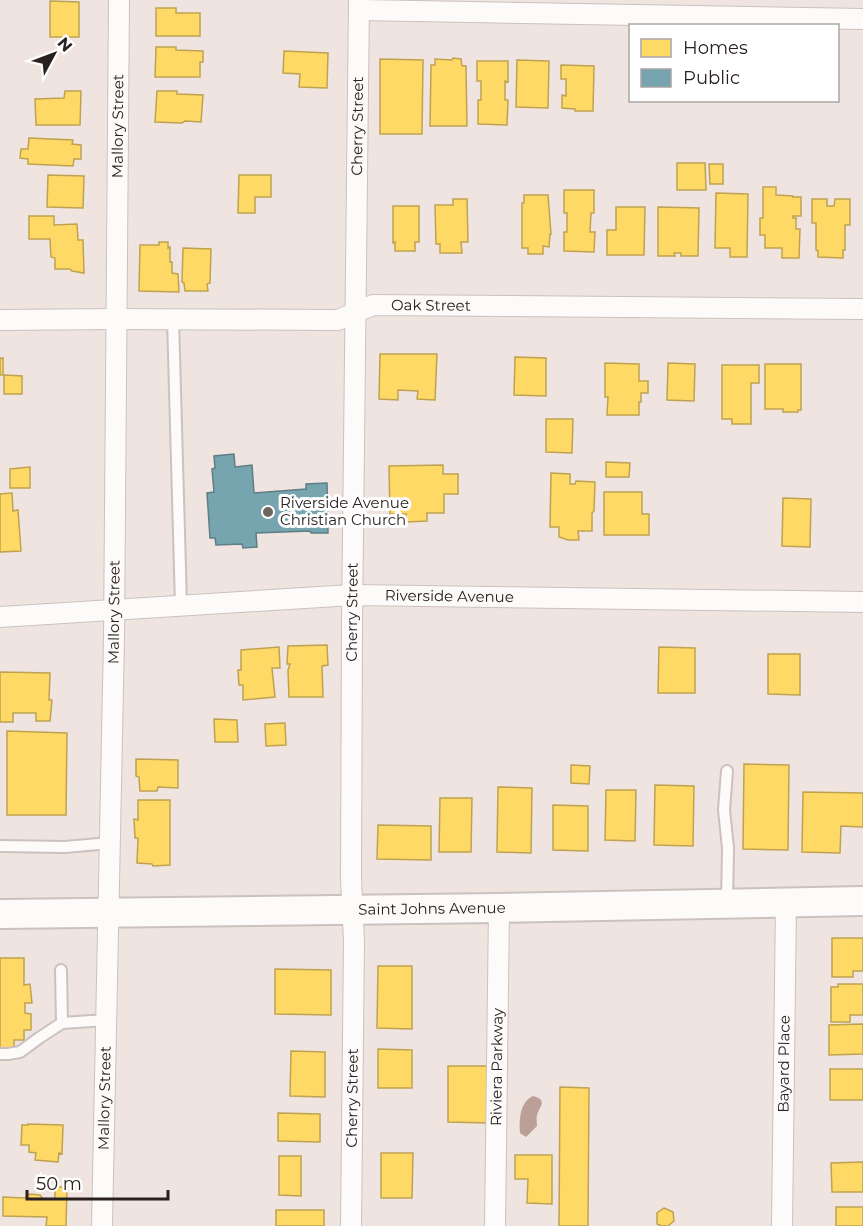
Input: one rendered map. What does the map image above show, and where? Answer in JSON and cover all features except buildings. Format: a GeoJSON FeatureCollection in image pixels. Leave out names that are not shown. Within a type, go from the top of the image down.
{"type":"FeatureCollection","features":[{"type":"Feature","properties":{"kind":"main road","name":"Saint Johns Avenue"},"geometry":{"type":"LineString","coordinates":[[0,914],[863,901]]}},
{"type":"Feature","properties":{"kind":"street","name":"Mallory Street"},"geometry":{"type":"LineString","coordinates":[[102,1226],[114,610],[119,0]]}},
{"type":"Feature","properties":{"kind":"street"},"geometry":{"type":"LineString","coordinates":[[359,5],[863,19]]}},
{"type":"Feature","properties":{"kind":"street","name":"Cherry Street"},"geometry":{"type":"LineString","coordinates":[[351,1226],[354,942],[351,909],[352,595],[359,5]]}},
{"type":"Feature","properties":{"kind":"street","name":"Oak Street"},"geometry":{"type":"LineString","coordinates":[[0,320],[338,320],[373,305],[863,309]]}},
{"type":"Feature","properties":{"kind":"street","name":"Riverside Avenue"},"geometry":{"type":"LineString","coordinates":[[0,617],[352,595],[863,602]]}},
{"type":"Feature","properties":{"kind":"street","name":"Bayard Place"},"geometry":{"type":"LineString","coordinates":[[782,1226],[786,903]]}},
{"type":"Feature","properties":{"kind":"street","name":"Riviera Parkway"},"geometry":{"type":"LineString","coordinates":[[495,1226],[499,908]]}},
{"type":"Feature","properties":{"kind":"lane"},"geometry":{"type":"LineString","coordinates":[[173,319],[181,605]]}},
{"type":"Feature","properties":{"kind":"lane"},"geometry":{"type":"LineString","coordinates":[[727,904],[728,848],[724,810],[728,771]]}},
{"type":"Feature","properties":{"kind":"lane"},"geometry":{"type":"LineString","coordinates":[[0,846],[64,847],[110,843]]}},
{"type":"Feature","properties":{"kind":"lane"},"geometry":{"type":"LineString","coordinates":[[61,970],[62,1023]]}},
{"type":"Feature","properties":{"kind":"lane"},"geometry":{"type":"LineString","coordinates":[[0,1054],[20,1052],[62,1023],[107,1020]]}},
{"type":"Feature","properties":{"kind":"shaded area"},"geometry":{"type":"Polygon","coordinates":[[[533,1096],[540,1099],[542,1104],[537,1116],[537,1126],[526,1137],[520,1133],[520,1117],[525,1102],[533,1096]]]}},
{"type":"Feature","properties":{"kind":"place","name":"Riverside Avenue Christian Church"},"geometry":{"type":"Point","coordinates":[268,512]}}]}
